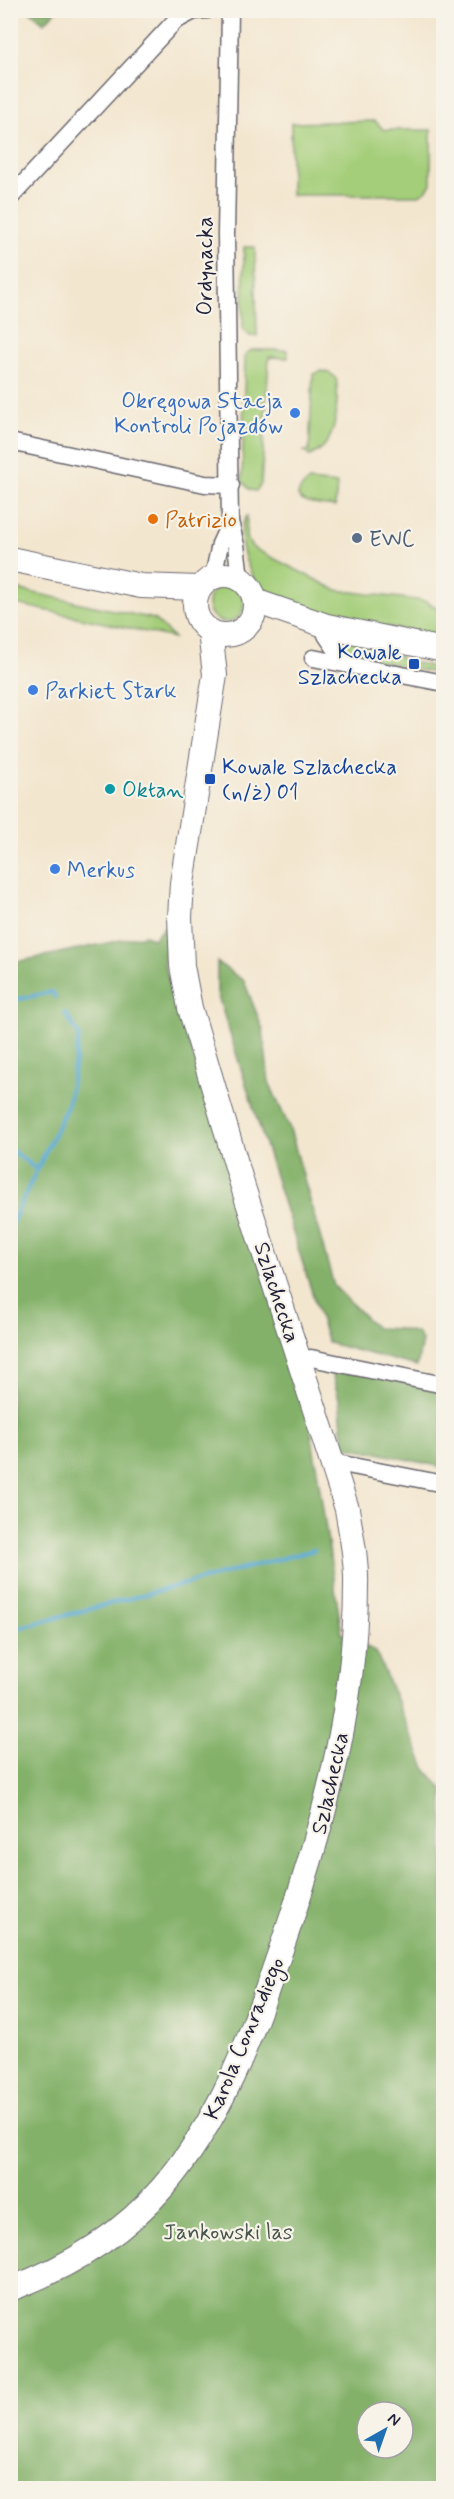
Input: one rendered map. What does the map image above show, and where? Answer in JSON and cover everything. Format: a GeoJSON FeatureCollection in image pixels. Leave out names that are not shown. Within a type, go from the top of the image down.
{"type":"FeatureCollection","features":[{"type":"Feature","properties":{"kind":"street"},"geometry":{"type":"LineString","coordinates":[[10,198],[175,21],[194,11],[207,10]]}},
{"type":"Feature","properties":{"kind":"street","name":"Ordynacka"},"geometry":{"type":"LineString","coordinates":[[230,10],[226,234],[230,522],[237,545],[240,578]]}},
{"type":"Feature","properties":{"kind":"street"},"geometry":{"type":"LineString","coordinates":[[10,442],[205,484],[231,486]]}},
{"type":"Feature","properties":{"kind":"street","name":"Ordynacka"},"geometry":{"type":"LineString","coordinates":[[206,583],[230,522]]}},
{"type":"Feature","properties":{"kind":"street"},"geometry":{"type":"LineString","coordinates":[[10,559],[141,586],[206,583]]}},
{"type":"Feature","properties":{"kind":"street"},"geometry":{"type":"LineString","coordinates":[[141,586],[202,622],[225,635],[246,619],[252,591],[240,578],[222,574],[206,583],[196,596],[202,622]]}},
{"type":"Feature","properties":{"kind":"street"},"geometry":{"type":"LineString","coordinates":[[246,619],[327,626],[444,650]]}},
{"type":"Feature","properties":{"kind":"street","name":"Szlachecka"},"geometry":{"type":"LineString","coordinates":[[215,675],[246,619]]}},
{"type":"Feature","properties":{"kind":"street","name":"Szlachecka"},"geometry":{"type":"LineString","coordinates":[[202,622],[215,675],[182,883],[180,917],[182,966],[190,1008],[240,1175],[332,1462],[346,1509],[355,1552],[357,1584],[354,1629],[342,1725],[326,1802],[296,1909]]}},
{"type":"Feature","properties":{"kind":"street"},"geometry":{"type":"LineString","coordinates":[[327,626],[326,635],[345,663]]}},
{"type":"Feature","properties":{"kind":"street"},"geometry":{"type":"LineString","coordinates":[[313,657],[444,683]]}},
{"type":"Feature","properties":{"kind":"street"},"geometry":{"type":"LineString","coordinates":[[300,1360],[311,1358],[444,1385]]}},
{"type":"Feature","properties":{"kind":"street"},"geometry":{"type":"LineString","coordinates":[[332,1462],[444,1484]]}},
{"type":"Feature","properties":{"kind":"street","name":"Karola Conradiego"},"geometry":{"type":"LineString","coordinates":[[10,2289],[96,2247],[125,2226],[165,2185],[203,2131],[222,2097],[262,2003],[296,1909]]}},
{"type":"Feature","properties":{"kind":"green space"},"geometry":{"type":"Polygon","coordinates":[[[30,11],[56,11],[44,23],[30,11]]]}},
{"type":"Feature","properties":{"kind":"green space"},"geometry":{"type":"Polygon","coordinates":[[[375,121],[384,130],[431,130],[431,184],[426,191],[419,195],[291,195],[291,123],[375,121]]]}},
{"type":"Feature","properties":{"kind":"green space"},"geometry":{"type":"Polygon","coordinates":[[[244,247],[255,247],[257,336],[250,336],[243,329],[244,247]]]}},
{"type":"Feature","properties":{"kind":"green space"},"geometry":{"type":"Polygon","coordinates":[[[251,350],[287,350],[288,358],[269,357],[261,484],[256,491],[250,490],[242,481],[245,355],[251,350]]]}},
{"type":"Feature","properties":{"kind":"green space"},"geometry":{"type":"Polygon","coordinates":[[[322,371],[332,375],[336,380],[338,388],[336,417],[328,440],[323,447],[309,456],[304,451],[309,451],[313,374],[322,371]]]}},
{"type":"Feature","properties":{"kind":"green space"},"geometry":{"type":"Polygon","coordinates":[[[309,481],[337,484],[335,507],[312,504],[300,499],[298,494],[309,481]]]}},
{"type":"Feature","properties":{"kind":"green space"},"geometry":{"type":"Polygon","coordinates":[[[247,516],[246,538],[253,548],[336,590],[425,601],[443,611],[443,639],[293,606],[271,597],[250,572],[242,547],[241,535],[247,516]]]}},
{"type":"Feature","properties":{"kind":"green space"},"geometry":{"type":"Polygon","coordinates":[[[226,586],[239,591],[244,604],[239,617],[226,622],[213,617],[208,604],[213,591],[226,586]]]}},
{"type":"Feature","properties":{"kind":"green space"},"geometry":{"type":"Polygon","coordinates":[[[11,588],[154,619],[174,638],[11,603],[11,588]]]}},
{"type":"Feature","properties":{"kind":"green space"},"geometry":{"type":"Polygon","coordinates":[[[335,636],[364,641],[398,655],[403,660],[443,669],[443,675],[347,654],[335,636]]]}},
{"type":"Feature","properties":{"kind":"green space","name":"Jankowski las"},"geometry":{"type":"Polygon","coordinates":[[[169,922],[164,964],[309,1418],[342,1634],[376,1652],[425,1768],[443,1790],[443,2488],[11,2488],[11,963],[145,935],[153,939],[169,922]]]}},
{"type":"Feature","properties":{"kind":"green space"},"geometry":{"type":"Polygon","coordinates":[[[217,962],[244,981],[263,1030],[269,1082],[290,1129],[334,1286],[376,1328],[400,1329],[417,1333],[422,1341],[417,1366],[328,1343],[217,993],[217,962]]]}},
{"type":"Feature","properties":{"kind":"green space"},"geometry":{"type":"Polygon","coordinates":[[[329,1363],[443,1390],[443,1467],[344,1446],[339,1399],[329,1363]]]}},
{"type":"Feature","properties":{"kind":"waterway"},"geometry":{"type":"LineString","coordinates":[[10,1001],[52,992],[55,997]]}},
{"type":"Feature","properties":{"kind":"waterway"},"geometry":{"type":"LineString","coordinates":[[10,1227],[68,1104],[79,1035],[65,1013]]}},
{"type":"Feature","properties":{"kind":"waterway"},"geometry":{"type":"LineString","coordinates":[[10,1149],[36,1169]]}},
{"type":"Feature","properties":{"kind":"waterway"},"geometry":{"type":"LineString","coordinates":[[10,1630],[314,1550]]}},
{"type":"Feature","properties":{"kind":"place","name":"Okręgowa Stacja Kontroli Pojazdów"},"geometry":{"type":"Point","coordinates":[295,413]}},
{"type":"Feature","properties":{"kind":"place","name":"Patrizio"},"geometry":{"type":"Point","coordinates":[153,519]}},
{"type":"Feature","properties":{"kind":"place","name":"EWC"},"geometry":{"type":"Point","coordinates":[357,538]}},
{"type":"Feature","properties":{"kind":"place","name":"Kowale Szlachecka"},"geometry":{"type":"Point","coordinates":[414,664]}},
{"type":"Feature","properties":{"kind":"place","name":"Parkiet Stark"},"geometry":{"type":"Point","coordinates":[33,690]}},
{"type":"Feature","properties":{"kind":"place","name":"Kowale Szlachecka (n/ż) 01"},"geometry":{"type":"Point","coordinates":[210,779]}},
{"type":"Feature","properties":{"kind":"place","name":"Oktan"},"geometry":{"type":"Point","coordinates":[110,789]}},
{"type":"Feature","properties":{"kind":"place","name":"Merkus"},"geometry":{"type":"Point","coordinates":[55,869]}}]}
